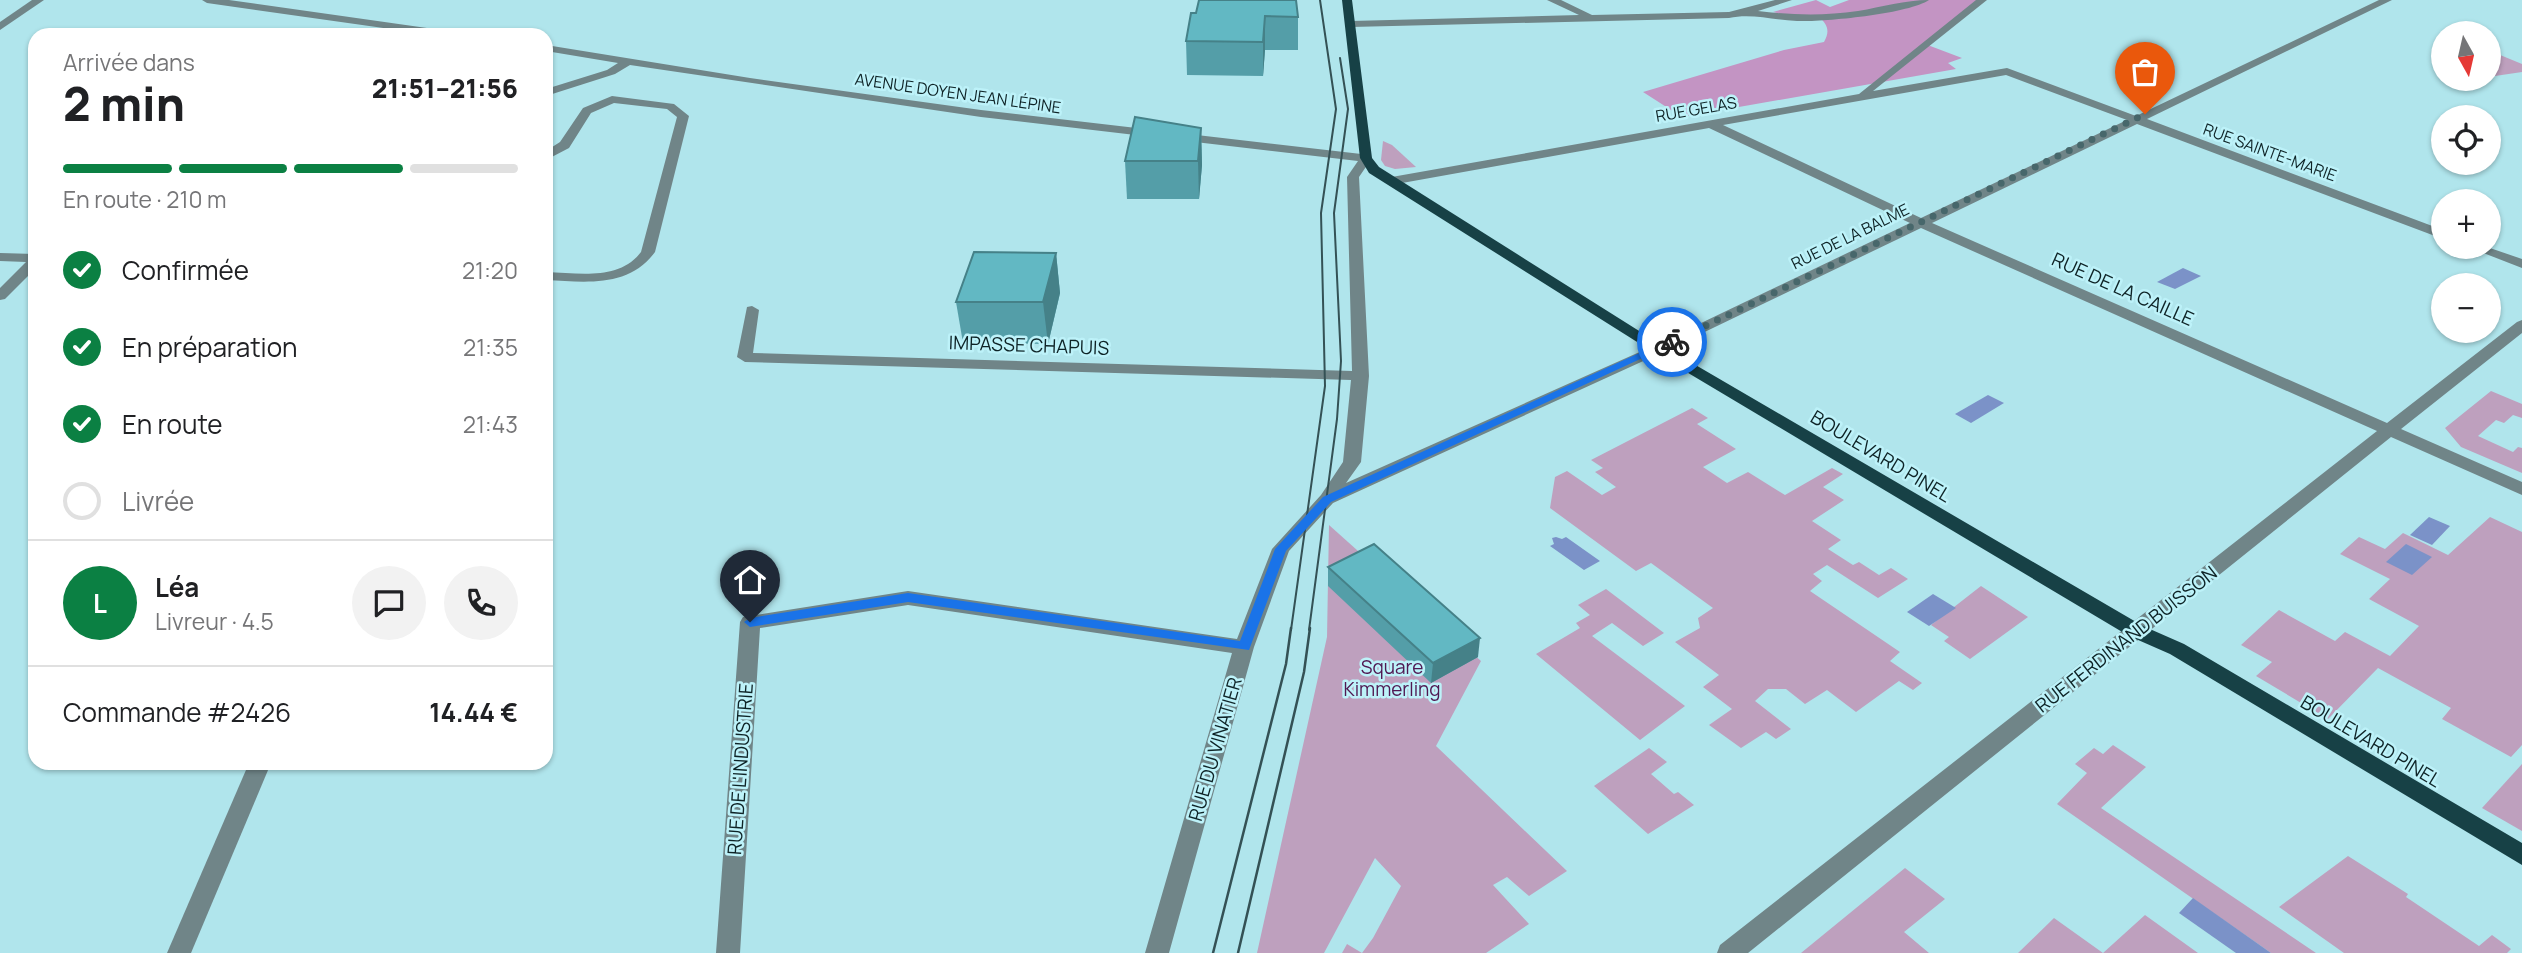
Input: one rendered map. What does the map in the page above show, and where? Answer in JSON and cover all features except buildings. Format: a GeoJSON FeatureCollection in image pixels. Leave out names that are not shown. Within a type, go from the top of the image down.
{"type":"FeatureCollection","features":[{"type":"Feature","properties":{"kind":"main road"},"geometry":{"type":"LineString","coordinates":[[1347,0],[1366,158]]}},
{"type":"Feature","properties":{"kind":"main road","name":"BOULEVARD PINEL"},"geometry":{"type":"LineString","coordinates":[[1366,158],[1374,170],[1658,349],[2136,631],[2177,649],[2522,855]]}},
{"type":"Feature","properties":{"kind":"street"},"geometry":{"type":"LineString","coordinates":[[0,27],[39,0]]}},
{"type":"Feature","properties":{"kind":"street"},"geometry":{"type":"LineString","coordinates":[[207,0],[405,28]]}},
{"type":"Feature","properties":{"kind":"street"},"geometry":{"type":"LineString","coordinates":[[1552,0],[1594,18]]}},
{"type":"Feature","properties":{"kind":"street"},"geometry":{"type":"LineString","coordinates":[[1748,12],[1787,0]]}},
{"type":"Feature","properties":{"kind":"street"},"geometry":{"type":"LineString","coordinates":[[1351,24],[1748,12],[1808,20],[1859,16],[1924,0]]}},
{"type":"Feature","properties":{"kind":"street"},"geometry":{"type":"LineString","coordinates":[[1861,96],[1982,0]]}},
{"type":"Feature","properties":{"kind":"street","name":"RUE DE LA BALME"},"geometry":{"type":"LineString","coordinates":[[1327,499],[1658,349],[1918,222],[2387,0]]}},
{"type":"Feature","properties":{"kind":"street","name":"AVENUE DOYEN JEAN LÉPINE"},"geometry":{"type":"LineString","coordinates":[[553,49],[763,83],[1125,132],[1276,151],[1366,158]]}},
{"type":"Feature","properties":{"kind":"street"},"geometry":{"type":"LineString","coordinates":[[553,91],[611,72],[629,61]]}},
{"type":"Feature","properties":{"kind":"street","name":"RUE GELAS"},"geometry":{"type":"LineString","coordinates":[[1391,181],[2007,71]]}},
{"type":"Feature","properties":{"kind":"street","name":"RUE SAINTE-MARIE"},"geometry":{"type":"LineString","coordinates":[[2007,71],[2431,231]]}},
{"type":"Feature","properties":{"kind":"street"},"geometry":{"type":"LineString","coordinates":[[553,152],[565,145],[587,111],[612,99],[670,106],[683,116],[648,252],[642,263],[615,276],[553,276]]}},
{"type":"Feature","properties":{"kind":"street","name":"RUE DE LA CAILLE"},"geometry":{"type":"LineString","coordinates":[[1708,123],[1918,222],[2522,489]]}},
{"type":"Feature","properties":{"kind":"street","name":"RUE DU VINATIER"},"geometry":{"type":"LineString","coordinates":[[1157,953],[1244,647],[1281,549],[1327,499],[1352,462],[1361,376],[1353,177],[1366,158]]}},
{"type":"Feature","properties":{"kind":"street"},"geometry":{"type":"LineString","coordinates":[[2501,256],[2522,264]]}},
{"type":"Feature","properties":{"kind":"street"},"geometry":{"type":"LineString","coordinates":[[0,257],[28,259]]}},
{"type":"Feature","properties":{"kind":"street"},"geometry":{"type":"LineString","coordinates":[[0,296],[28,267]]}},
{"type":"Feature","properties":{"kind":"street","name":"IMPASSE CHAPUIS"},"geometry":{"type":"LineString","coordinates":[[752,310],[745,358],[1361,376]]}},
{"type":"Feature","properties":{"kind":"street","name":"RUE FERDINAND BUISSON"},"geometry":{"type":"LineString","coordinates":[[1730,953],[2522,325]]}},
{"type":"Feature","properties":{"kind":"street","name":"RUE DE L'INDUSTRIE"},"geometry":{"type":"LineString","coordinates":[[727,953],[750,622],[908,598],[1244,647]]}},
{"type":"Feature","properties":{"kind":"street"},"geometry":{"type":"LineString","coordinates":[[178,953],[257,770]]}},
{"type":"Feature","properties":{"kind":"green space"},"geometry":{"type":"Polygon","coordinates":[[[2501,55],[2522,64],[2522,72],[2501,75],[2501,55]]]}},
{"type":"Feature","properties":{"kind":"green space"},"geometry":{"type":"Polygon","coordinates":[[[1383,141],[1392,145],[1416,167],[1395,169],[1385,166],[1381,160],[1383,141]]]}},
{"type":"Feature","properties":{"kind":"green space"},"geometry":{"type":"Polygon","coordinates":[[[2491,391],[2522,404],[2522,418],[2513,415],[2504,423],[2496,420],[2478,436],[2513,452],[2518,447],[2522,448],[2522,473],[2461,447],[2445,428],[2491,391]]]}},
{"type":"Feature","properties":{"kind":"green space"},"geometry":{"type":"Polygon","coordinates":[[[1692,408],[1708,418],[1697,424],[1736,449],[1703,467],[1727,483],[1748,472],[1785,495],[1832,468],[1843,474],[1823,487],[1844,500],[1812,521],[1841,540],[1828,549],[1853,565],[1859,562],[1879,575],[1891,568],[1908,579],[1878,598],[1827,565],[1813,574],[1822,581],[1810,591],[1900,652],[1890,661],[1922,683],[1913,690],[1899,681],[1856,712],[1827,690],[1805,704],[1786,689],[1768,689],[1755,701],[1791,729],[1776,739],[1766,732],[1741,748],[1709,725],[1732,709],[1703,687],[1719,675],[1675,642],[1700,628],[1698,618],[1713,608],[1651,563],[1636,571],[1550,508],[1555,477],[1567,471],[1602,495],[1616,487],[1595,472],[1603,468],[1591,460],[1692,408]]]}},
{"type":"Feature","properties":{"kind":"green space"},"geometry":{"type":"Polygon","coordinates":[[[2490,517],[2522,532],[2522,745],[2511,757],[2442,719],[2451,708],[2378,668],[2328,719],[2256,676],[2272,662],[2241,645],[2279,610],[2335,641],[2345,632],[2390,656],[2419,626],[2369,599],[2390,579],[2340,554],[2359,537],[2385,549],[2403,533],[2448,555],[2490,517]]]}},
{"type":"Feature","properties":{"kind":"green space","name":"Square Kimmerling"},"geometry":{"type":"Polygon","coordinates":[[[1329,525],[1481,661],[1436,746],[1567,871],[1529,896],[1507,877],[1493,885],[1529,924],[1486,953],[1362,953],[1401,886],[1375,858],[1324,953],[1257,953],[1327,637],[1329,525]]]}},
{"type":"Feature","properties":{"kind":"green space"},"geometry":{"type":"Polygon","coordinates":[[[1981,586],[2028,617],[1970,659],[1944,641],[1949,637],[1931,625],[1981,586]]]}},
{"type":"Feature","properties":{"kind":"green space"},"geometry":{"type":"Polygon","coordinates":[[[1606,589],[1664,633],[1643,646],[1612,623],[1592,636],[1685,706],[1640,740],[1536,654],[1580,628],[1576,623],[1590,615],[1578,605],[1606,589]]]}},
{"type":"Feature","properties":{"kind":"green space"},"geometry":{"type":"Polygon","coordinates":[[[2113,745],[2146,767],[2101,808],[2316,953],[2271,953],[2057,804],[2087,773],[2075,764],[2094,748],[2103,754],[2113,745]]]}},
{"type":"Feature","properties":{"kind":"green space"},"geometry":{"type":"Polygon","coordinates":[[[1649,748],[1667,762],[1651,774],[1674,794],[1678,792],[1694,805],[1648,834],[1594,786],[1649,748]]]}},
{"type":"Feature","properties":{"kind":"green space"},"geometry":{"type":"Polygon","coordinates":[[[2522,764],[2522,831],[2482,808],[2522,764]]]}},
{"type":"Feature","properties":{"kind":"green space"},"geometry":{"type":"Polygon","coordinates":[[[2348,856],[2408,894],[2406,897],[2479,946],[2492,935],[2511,949],[2507,953],[2344,953],[2279,907],[2348,856]]]}},
{"type":"Feature","properties":{"kind":"green space"},"geometry":{"type":"Polygon","coordinates":[[[1905,868],[1945,899],[1904,932],[1929,953],[1801,953],[1905,868]]]}},
{"type":"Feature","properties":{"kind":"green space"},"geometry":{"type":"Polygon","coordinates":[[[2145,915],[2198,953],[2103,953],[2145,915]]]}},
{"type":"Feature","properties":{"kind":"green space"},"geometry":{"type":"Polygon","coordinates":[[[2054,918],[2103,953],[2018,953],[2054,918]]]}},
{"type":"Feature","properties":{"kind":"green space"},"geometry":{"type":"Polygon","coordinates":[[[1347,944],[1362,953],[1342,953],[1347,944]]]}},
{"type":"Feature","properties":{"kind":"shaded area"},"geometry":{"type":"Polygon","coordinates":[[[1816,0],[1830,7],[1849,0],[1977,0],[1925,44],[1962,58],[1948,63],[1956,69],[1682,117],[1643,92],[1784,50],[1824,42],[1827,28],[1819,17],[1788,16],[1773,12],[1816,0]]]}},
{"type":"Feature","properties":{"kind":"water"},"geometry":{"type":"Polygon","coordinates":[[[2183,268],[2201,276],[2175,289],[2157,282],[2183,268]]]}},
{"type":"Feature","properties":{"kind":"water"},"geometry":{"type":"Polygon","coordinates":[[[1988,395],[2004,403],[1971,423],[1955,414],[1988,395]]]}},
{"type":"Feature","properties":{"kind":"water"},"geometry":{"type":"Polygon","coordinates":[[[2429,517],[2450,526],[2432,545],[2410,535],[2429,517]]]}},
{"type":"Feature","properties":{"kind":"water"},"geometry":{"type":"Polygon","coordinates":[[[1566,537],[1600,561],[1584,570],[1550,546],[1554,544],[1552,538],[1566,537]]]}},
{"type":"Feature","properties":{"kind":"water"},"geometry":{"type":"Polygon","coordinates":[[[2406,544],[2432,557],[2412,575],[2386,562],[2406,544]]]}},
{"type":"Feature","properties":{"kind":"water"},"geometry":{"type":"Polygon","coordinates":[[[1933,594],[1956,608],[1929,626],[1907,612],[1933,594]]]}},
{"type":"Feature","properties":{"kind":"water"},"geometry":{"type":"Polygon","coordinates":[[[2193,898],[2271,953],[2236,953],[2179,913],[2193,898]]]}},
{"type":"Feature","properties":{"kind":"tram line"},"geometry":{"type":"LineString","coordinates":[[1291,630],[1325,386],[1321,213],[1336,109],[1320,0]]}},
{"type":"Feature","properties":{"kind":"tram line"},"geometry":{"type":"LineString","coordinates":[[1309,630],[1337,419],[1341,361],[1334,213],[1348,109],[1340,58]]}},
{"type":"Feature","properties":{"kind":"tram line"},"geometry":{"type":"LineString","coordinates":[[1213,953],[1286,664],[1291,628]]}},
{"type":"Feature","properties":{"kind":"tram line"},"geometry":{"type":"LineString","coordinates":[[1238,953],[1304,672],[1310,628]]}},
{"type":"Feature","properties":{"kind":"way so far"},"geometry":{"type":"LineString","coordinates":[[1672,342],[2145,114]]}},
{"type":"Feature","properties":{"kind":"route"},"geometry":{"type":"LineString","coordinates":[[750,622],[908,598],[1244,647],[1281,549],[1327,499],[1672,342]]}}]}
